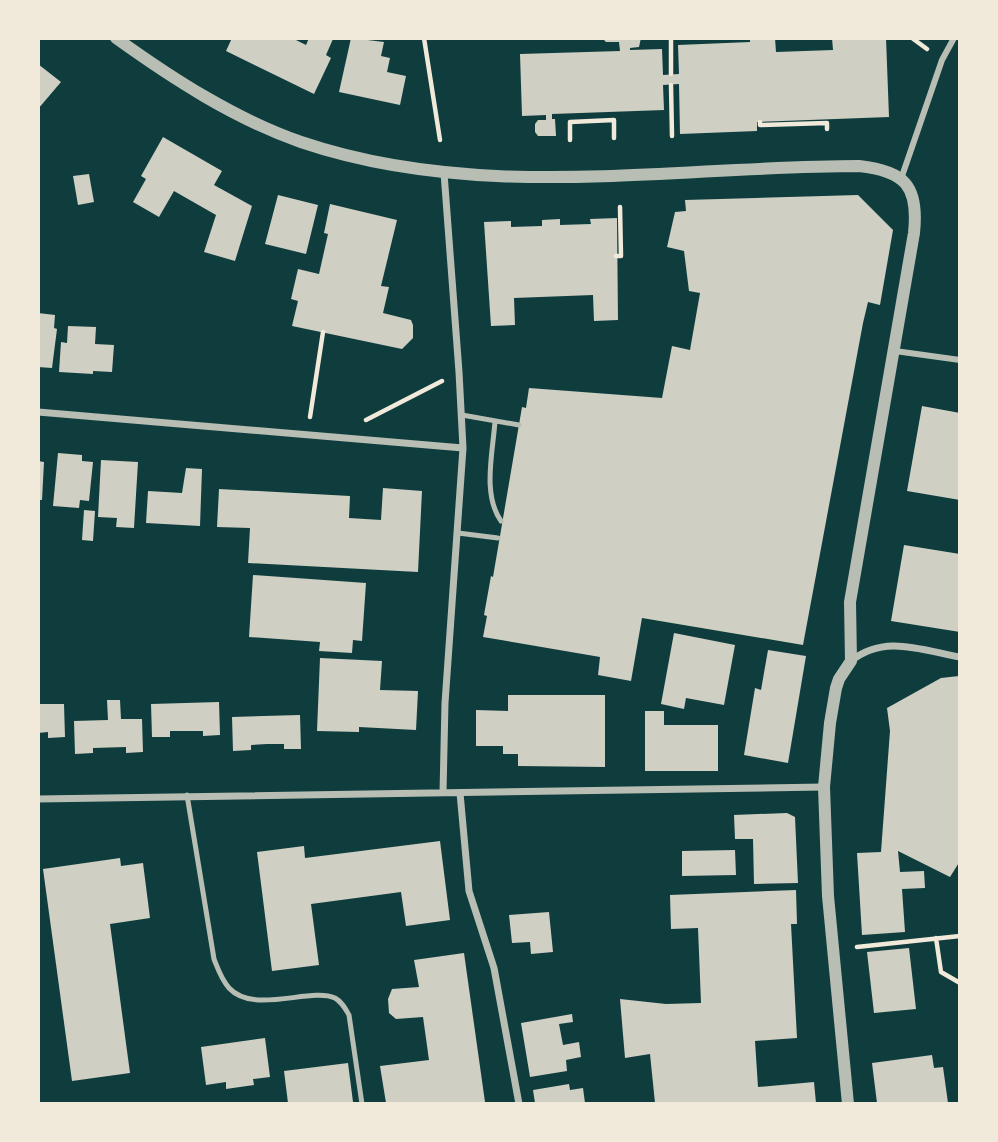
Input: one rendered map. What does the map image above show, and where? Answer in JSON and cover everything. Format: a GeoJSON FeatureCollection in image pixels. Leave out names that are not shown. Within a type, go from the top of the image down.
{"type":"FeatureCollection","features":[{"type":"Feature","properties":{"kind":"street"},"geometry":{"type":"LineString","coordinates":[[116,38],[199,93],[282,134],[349,155],[444,173],[516,177],[587,176],[859,166],[893,173],[911,191],[916,204],[916,218],[850,602],[850,661]]}},
{"type":"Feature","properties":{"kind":"street"},"geometry":{"type":"LineString","coordinates":[[901,180],[942,60],[954,38]]}},
{"type":"Feature","properties":{"kind":"street"},"geometry":{"type":"LineString","coordinates":[[443,793],[445,703],[463,448],[444,173]]}},
{"type":"Feature","properties":{"kind":"street"},"geometry":{"type":"LineString","coordinates":[[893,350],[960,359]]}},
{"type":"Feature","properties":{"kind":"street"},"geometry":{"type":"LineString","coordinates":[[38,412],[463,448]]}},
{"type":"Feature","properties":{"kind":"street"},"geometry":{"type":"LineString","coordinates":[[848,1104],[828,896],[824,787],[836,688],[850,661],[868,650],[887,645],[960,657]]}},
{"type":"Feature","properties":{"kind":"street"},"geometry":{"type":"LineString","coordinates":[[38,799],[824,787]]}},
{"type":"Feature","properties":{"kind":"street"},"geometry":{"type":"LineString","coordinates":[[460,793],[469,891],[494,968],[519,1104]]}},
{"type":"Feature","properties":{"kind":"lane"},"geometry":{"type":"LineString","coordinates":[[462,415],[519,425]]}},
{"type":"Feature","properties":{"kind":"lane"},"geometry":{"type":"LineString","coordinates":[[495,421],[490,483],[492,507],[501,521]]}},
{"type":"Feature","properties":{"kind":"lane"},"geometry":{"type":"LineString","coordinates":[[458,533],[498,538]]}},
{"type":"Feature","properties":{"kind":"lane"},"geometry":{"type":"LineString","coordinates":[[187,795],[214,958],[221,977],[230,989],[240,996],[265,1000],[324,996],[334,998],[344,1005],[349,1015],[362,1104]]}},
{"type":"Feature","properties":{"kind":"path"},"geometry":{"type":"LineString","coordinates":[[424,38],[440,140]]}},
{"type":"Feature","properties":{"kind":"path"},"geometry":{"type":"LineString","coordinates":[[671,38],[671,74]]}},
{"type":"Feature","properties":{"kind":"path"},"geometry":{"type":"LineString","coordinates":[[671,85],[672,136]]}},
{"type":"Feature","properties":{"kind":"path"},"geometry":{"type":"LineString","coordinates":[[570,140],[570,121],[614,120],[614,138]]}},
{"type":"Feature","properties":{"kind":"path"},"geometry":{"type":"LineString","coordinates":[[760,122],[760,125],[827,123],[827,129]]}},
{"type":"Feature","properties":{"kind":"path"},"geometry":{"type":"LineString","coordinates":[[616,256],[621,256],[620,207]]}},
{"type":"Feature","properties":{"kind":"path"},"geometry":{"type":"LineString","coordinates":[[308,435],[323,332]]}},
{"type":"Feature","properties":{"kind":"path"},"geometry":{"type":"LineString","coordinates":[[331,438],[459,372]]}},
{"type":"Feature","properties":{"kind":"path"},"geometry":{"type":"LineString","coordinates":[[857,947],[960,936]]}},
{"type":"Feature","properties":{"kind":"path"},"geometry":{"type":"LineString","coordinates":[[936,938],[941,972],[960,983]]}},
{"type":"Feature","properties":{"kind":"building"},"geometry":{"type":"Polygon","coordinates":[[[232,38],[292,38],[306,45],[309,38],[333,39],[326,55],[331,58],[314,94],[226,51],[232,38]]]}},
{"type":"Feature","properties":{"kind":"building"},"geometry":{"type":"Polygon","coordinates":[[[351,38],[384,42],[381,56],[390,58],[387,72],[406,76],[400,105],[339,92],[351,38]]]}},
{"type":"Feature","properties":{"kind":"building"},"geometry":{"type":"Polygon","coordinates":[[[602,38],[641,38],[639,47],[630,50],[662,49],[663,75],[679,74],[678,45],[750,42],[750,38],[775,38],[776,52],[833,50],[832,38],[886,38],[889,117],[757,122],[757,131],[680,134],[679,84],[663,85],[664,110],[552,114],[556,136],[538,136],[535,124],[538,120],[546,120],[546,115],[522,116],[520,54],[620,51],[619,42],[606,42],[602,38]]]}},
{"type":"Feature","properties":{"kind":"building"},"geometry":{"type":"Polygon","coordinates":[[[38,64],[61,82],[38,109],[38,64]]]}},
{"type":"Feature","properties":{"kind":"building"},"geometry":{"type":"Polygon","coordinates":[[[163,137],[222,171],[214,185],[252,206],[235,261],[204,252],[216,215],[174,191],[159,217],[133,202],[146,179],[141,176],[163,137]]]}},
{"type":"Feature","properties":{"kind":"building"},"geometry":{"type":"Polygon","coordinates":[[[89,174],[94,202],[78,205],[73,176],[89,174]]]}},
{"type":"Feature","properties":{"kind":"building"},"geometry":{"type":"Polygon","coordinates":[[[278,195],[318,205],[306,254],[265,244],[278,195]]]}},
{"type":"Feature","properties":{"kind":"building"},"geometry":{"type":"Polygon","coordinates":[[[858,195],[893,230],[880,305],[868,302],[863,323],[803,645],[642,618],[631,681],[598,675],[600,657],[483,637],[487,616],[484,615],[522,407],[526,408],[529,388],[662,398],[672,346],[690,350],[700,293],[689,291],[684,251],[667,247],[675,212],[686,211],[685,200],[858,195]]]}},
{"type":"Feature","properties":{"kind":"building"},"geometry":{"type":"Polygon","coordinates":[[[330,204],[397,220],[381,286],[389,287],[383,313],[411,320],[413,325],[413,338],[402,349],[292,326],[298,301],[291,299],[298,269],[319,274],[328,234],[324,233],[330,204]]]}},
{"type":"Feature","properties":{"kind":"building"},"geometry":{"type":"Polygon","coordinates":[[[617,218],[618,320],[594,321],[593,295],[514,298],[515,325],[491,326],[484,222],[511,221],[511,227],[542,226],[542,220],[560,219],[560,225],[591,224],[590,219],[617,218]]]}},
{"type":"Feature","properties":{"kind":"building"},"geometry":{"type":"Polygon","coordinates":[[[38,313],[55,315],[54,328],[57,329],[52,368],[38,367],[38,313]]]}},
{"type":"Feature","properties":{"kind":"building"},"geometry":{"type":"Polygon","coordinates":[[[68,326],[96,327],[95,344],[114,345],[112,372],[59,372],[61,342],[67,343],[68,326]]]}},
{"type":"Feature","properties":{"kind":"building"},"geometry":{"type":"Polygon","coordinates":[[[922,406],[960,413],[960,500],[907,491],[922,406]]]}},
{"type":"Feature","properties":{"kind":"building"},"geometry":{"type":"Polygon","coordinates":[[[58,453],[82,455],[82,461],[93,462],[89,501],[80,500],[79,508],[53,506],[58,453]]]}},
{"type":"Feature","properties":{"kind":"building"},"geometry":{"type":"Polygon","coordinates":[[[101,460],[138,462],[134,528],[116,527],[117,518],[98,517],[101,460]]]}},
{"type":"Feature","properties":{"kind":"building"},"geometry":{"type":"Polygon","coordinates":[[[38,461],[44,462],[42,500],[38,500],[38,461]]]}},
{"type":"Feature","properties":{"kind":"building"},"geometry":{"type":"Polygon","coordinates":[[[186,468],[202,469],[200,526],[146,523],[148,491],[182,493],[186,468]]]}},
{"type":"Feature","properties":{"kind":"building"},"geometry":{"type":"Polygon","coordinates":[[[383,488],[422,491],[418,572],[248,563],[250,528],[217,527],[219,489],[350,496],[349,518],[381,520],[383,488]]]}},
{"type":"Feature","properties":{"kind":"building"},"geometry":{"type":"Polygon","coordinates":[[[84,510],[95,511],[93,541],[82,540],[84,510]]]}},
{"type":"Feature","properties":{"kind":"building"},"geometry":{"type":"Polygon","coordinates":[[[904,545],[960,554],[960,632],[891,621],[904,545]]]}},
{"type":"Feature","properties":{"kind":"building"},"geometry":{"type":"Polygon","coordinates":[[[253,575],[366,583],[362,641],[353,640],[352,653],[319,651],[320,642],[249,637],[253,575]]]}},
{"type":"Feature","properties":{"kind":"building"},"geometry":{"type":"Polygon","coordinates":[[[674,633],[735,645],[724,705],[686,698],[684,709],[661,704],[674,633]]]}},
{"type":"Feature","properties":{"kind":"building"},"geometry":{"type":"Polygon","coordinates":[[[768,650],[806,656],[788,763],[744,755],[755,688],[761,690],[768,650]]]}},
{"type":"Feature","properties":{"kind":"building"},"geometry":{"type":"Polygon","coordinates":[[[320,658],[382,661],[380,690],[418,691],[416,730],[359,727],[359,732],[317,731],[320,658]]]}},
{"type":"Feature","properties":{"kind":"building"},"geometry":{"type":"Polygon","coordinates":[[[959,676],[960,861],[950,877],[898,851],[900,872],[924,871],[925,888],[902,889],[905,932],[862,935],[857,853],[881,852],[890,731],[887,708],[941,678],[959,676]]]}},
{"type":"Feature","properties":{"kind":"building"},"geometry":{"type":"Polygon","coordinates":[[[508,695],[605,695],[605,767],[518,766],[518,754],[503,754],[503,746],[476,746],[476,710],[508,711],[508,695]]]}},
{"type":"Feature","properties":{"kind":"building"},"geometry":{"type":"Polygon","coordinates":[[[107,700],[120,700],[121,719],[142,719],[143,752],[126,753],[126,747],[93,748],[93,753],[75,754],[74,721],[108,720],[107,700]]]}},
{"type":"Feature","properties":{"kind":"building"},"geometry":{"type":"Polygon","coordinates":[[[219,702],[220,735],[203,736],[203,731],[170,731],[170,737],[152,737],[151,704],[219,702]]]}},
{"type":"Feature","properties":{"kind":"building"},"geometry":{"type":"Polygon","coordinates":[[[38,704],[64,704],[65,737],[48,738],[48,732],[38,733],[38,704]]]}},
{"type":"Feature","properties":{"kind":"building"},"geometry":{"type":"Polygon","coordinates":[[[645,711],[664,711],[664,725],[718,725],[718,771],[645,771],[645,711]]]}},
{"type":"Feature","properties":{"kind":"building"},"geometry":{"type":"Polygon","coordinates":[[[300,715],[301,749],[284,749],[284,744],[267,744],[251,745],[251,750],[233,751],[232,717],[300,715]]]}},
{"type":"Feature","properties":{"kind":"building"},"geometry":{"type":"Polygon","coordinates":[[[787,813],[795,817],[798,883],[754,884],[753,839],[735,839],[734,815],[787,813]]]}},
{"type":"Feature","properties":{"kind":"building"},"geometry":{"type":"Polygon","coordinates":[[[440,841],[450,920],[406,926],[401,892],[311,904],[319,965],[272,971],[257,852],[304,846],[305,858],[440,841]]]}},
{"type":"Feature","properties":{"kind":"building"},"geometry":{"type":"Polygon","coordinates":[[[735,850],[736,875],[682,876],[682,851],[735,850]]]}},
{"type":"Feature","properties":{"kind":"building"},"geometry":{"type":"Polygon","coordinates":[[[120,858],[121,866],[143,863],[150,918],[110,924],[130,1073],[72,1081],[43,869],[120,858]]]}},
{"type":"Feature","properties":{"kind":"building"},"geometry":{"type":"Polygon","coordinates":[[[796,890],[797,924],[791,924],[797,1038],[755,1041],[758,1087],[814,1082],[816,1103],[655,1103],[650,1054],[625,1058],[620,999],[666,1004],[701,1003],[698,928],[671,929],[670,895],[796,890]]]}},
{"type":"Feature","properties":{"kind":"building"},"geometry":{"type":"Polygon","coordinates":[[[549,912],[553,952],[531,954],[530,942],[512,943],[509,915],[549,912]]]}},
{"type":"Feature","properties":{"kind":"building"},"geometry":{"type":"Polygon","coordinates":[[[909,948],[916,1009],[874,1013],[867,952],[909,948]]]}},
{"type":"Feature","properties":{"kind":"building"},"geometry":{"type":"Polygon","coordinates":[[[464,953],[485,1102],[386,1103],[380,1066],[429,1060],[423,1017],[396,1019],[389,1013],[388,999],[392,989],[419,987],[414,960],[464,953]]]}},
{"type":"Feature","properties":{"kind":"building"},"geometry":{"type":"Polygon","coordinates":[[[572,1014],[573,1022],[559,1024],[563,1045],[579,1042],[581,1057],[566,1060],[567,1071],[530,1077],[521,1023],[572,1014]]]}},
{"type":"Feature","properties":{"kind":"building"},"geometry":{"type":"Polygon","coordinates":[[[265,1038],[270,1077],[253,1079],[254,1085],[226,1089],[226,1082],[206,1085],[201,1047],[265,1038]]]}},
{"type":"Feature","properties":{"kind":"building"},"geometry":{"type":"Polygon","coordinates":[[[932,1055],[934,1068],[943,1067],[948,1103],[877,1103],[872,1063],[932,1055]]]}},
{"type":"Feature","properties":{"kind":"building"},"geometry":{"type":"Polygon","coordinates":[[[348,1063],[353,1102],[288,1103],[284,1071],[348,1063]]]}},
{"type":"Feature","properties":{"kind":"building"},"geometry":{"type":"Polygon","coordinates":[[[569,1084],[570,1090],[583,1088],[585,1103],[535,1103],[533,1090],[569,1084]]]}}]}
